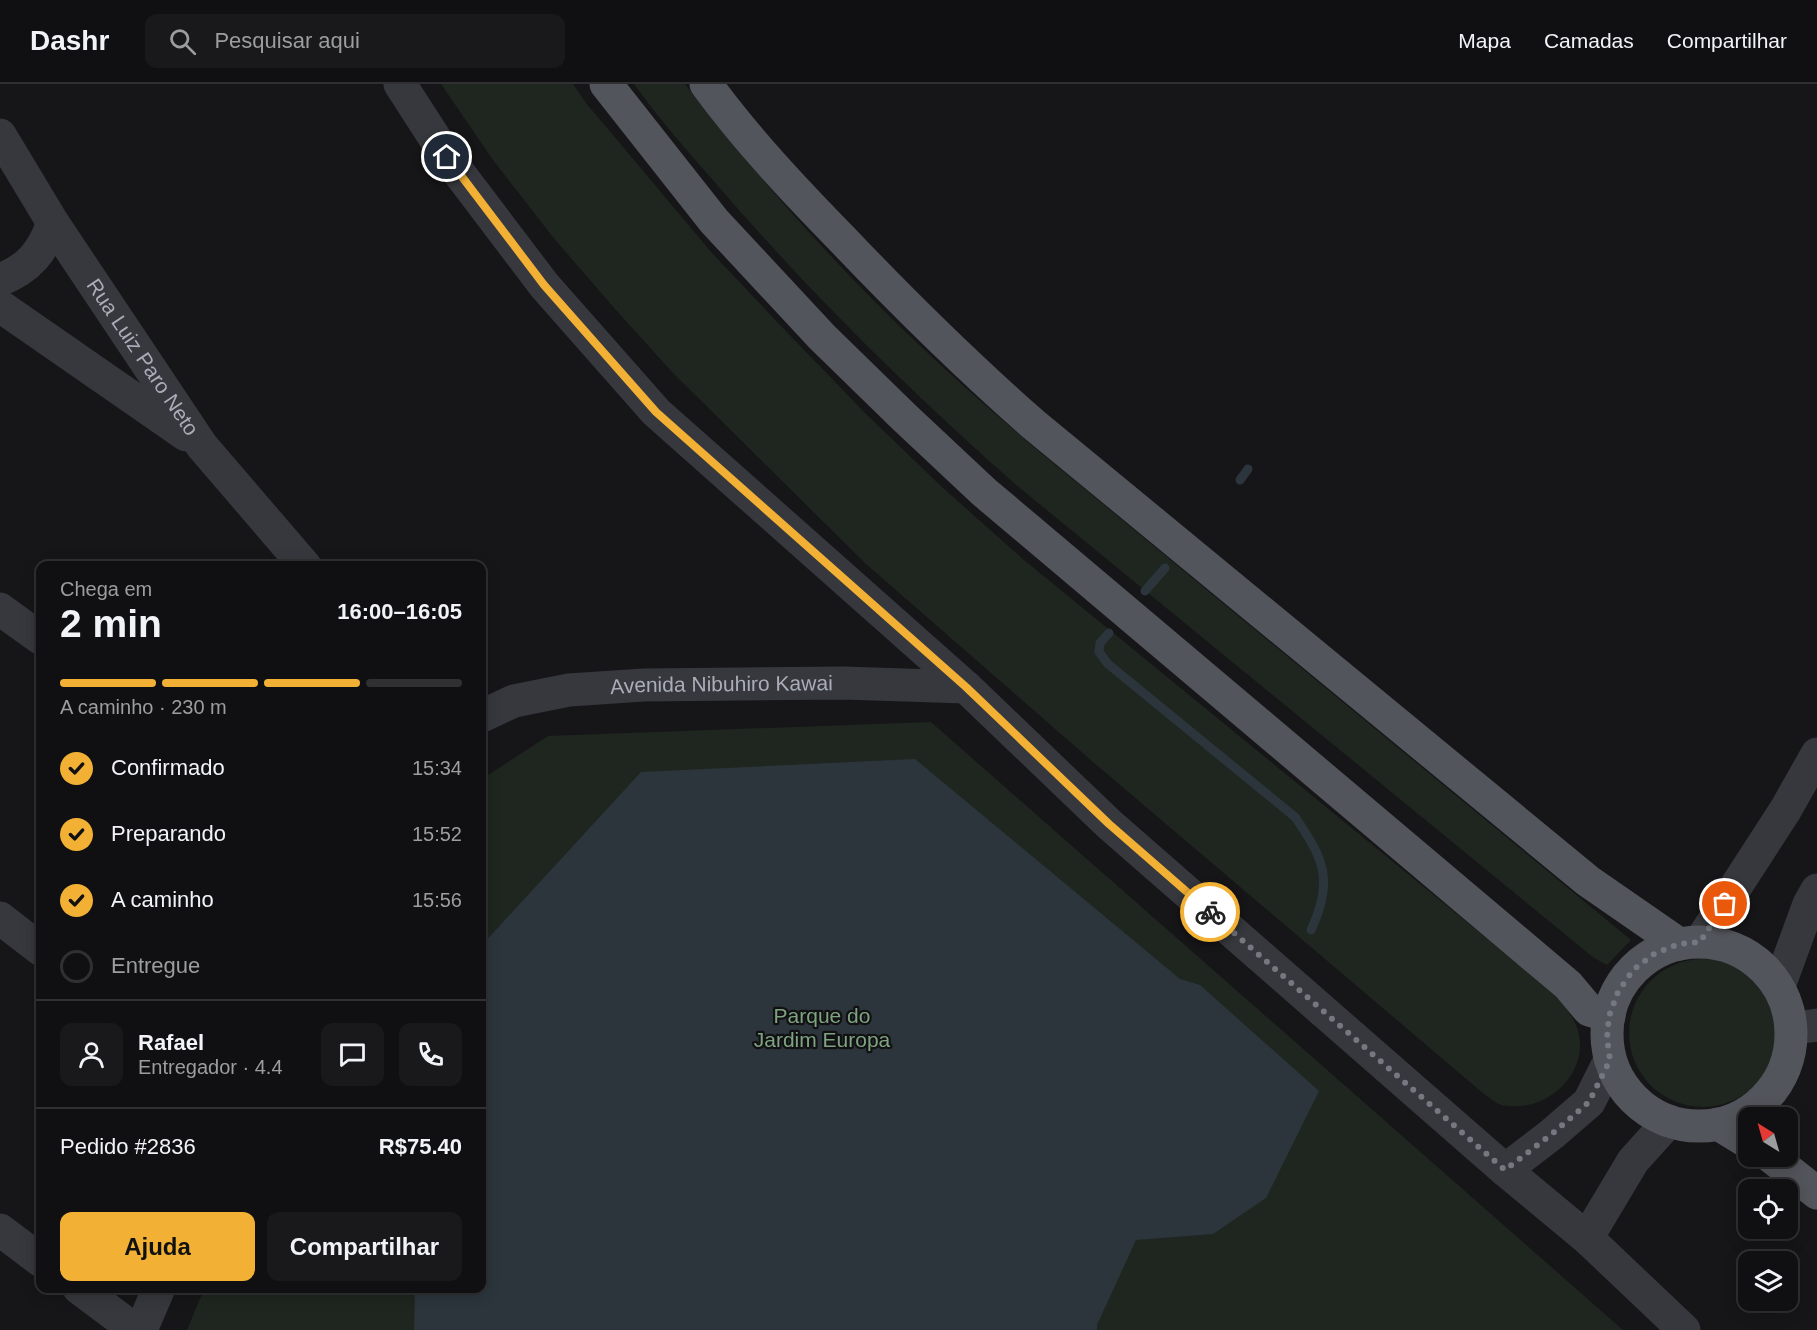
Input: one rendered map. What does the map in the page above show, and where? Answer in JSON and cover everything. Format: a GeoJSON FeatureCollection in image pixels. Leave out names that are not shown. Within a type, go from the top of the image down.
{"type":"FeatureCollection","features":[{"type":"Feature","properties":{"kind":"main road"},"geometry":{"type":"LineString","coordinates":[[606,84],[714,221],[822,337],[903,417],[984,492],[1568,985],[1589,1010],[1609,1016]]}},
{"type":"Feature","properties":{"kind":"main road"},"geometry":{"type":"LineString","coordinates":[[706,84],[782,177],[907,306],[1033,424],[1588,881],[1689,943]]}},
{"type":"Feature","properties":{"kind":"main road"},"geometry":{"type":"LineString","coordinates":[[1689,943],[1731,947],[1758,963],[1801,1019],[1784,1071],[1769,1096],[1746,1114],[1718,1124],[1693,1126],[1669,1121],[1649,1112],[1632,1098],[1619,1080],[1610,1060],[1607,1038],[1609,1016],[1618,992],[1633,970],[1654,954],[1689,943]]}},
{"type":"Feature","properties":{"kind":"main road"},"geometry":{"type":"LineString","coordinates":[[1718,1124],[1738,1136]]}},
{"type":"Feature","properties":{"kind":"main road"},"geometry":{"type":"LineString","coordinates":[[1784,1167],[1817,1192]]}},
{"type":"Feature","properties":{"kind":"street"},"geometry":{"type":"LineString","coordinates":[[400,84],[447,157],[544,285],[656,412],[966,687],[1109,824],[1505,1170],[1587,1238],[1684,1330]]}},
{"type":"Feature","properties":{"kind":"street","name":"Rua Luiz Paro Neto"},"geometry":{"type":"LineString","coordinates":[[0,135],[53,223],[202,446],[301,561]]}},
{"type":"Feature","properties":{"kind":"street"},"geometry":{"type":"LineString","coordinates":[[0,280],[13,275],[31,262],[45,244],[53,223]]}},
{"type":"Feature","properties":{"kind":"street"},"geometry":{"type":"LineString","coordinates":[[0,306],[202,446]]}},
{"type":"Feature","properties":{"kind":"street"},"geometry":{"type":"LineString","coordinates":[[0,609],[36,635]]}},
{"type":"Feature","properties":{"kind":"street","name":"Avenida Nibuhiro Kawai"},"geometry":{"type":"LineString","coordinates":[[486,714],[514,701],[569,690],[644,685],[843,683],[966,687]]}},
{"type":"Feature","properties":{"kind":"street"},"geometry":{"type":"LineString","coordinates":[[1689,943],[1786,809],[1817,754]]}},
{"type":"Feature","properties":{"kind":"street"},"geometry":{"type":"LineString","coordinates":[[1801,1019],[1809,904],[1817,891]]}},
{"type":"Feature","properties":{"kind":"street"},"geometry":{"type":"LineString","coordinates":[[0,918],[36,946]]}},
{"type":"Feature","properties":{"kind":"street"},"geometry":{"type":"LineString","coordinates":[[1505,1170],[1589,1102],[1610,1060]]}},
{"type":"Feature","properties":{"kind":"street"},"geometry":{"type":"LineString","coordinates":[[1587,1238],[1633,1161],[1669,1121]]}},
{"type":"Feature","properties":{"kind":"street"},"geometry":{"type":"LineString","coordinates":[[0,1230],[36,1257]]}},
{"type":"Feature","properties":{"kind":"street"},"geometry":{"type":"LineString","coordinates":[[86,1293],[135,1330]]}},
{"type":"Feature","properties":{"kind":"street"},"geometry":{"type":"LineString","coordinates":[[141,1330],[157,1293]]}},
{"type":"Feature","properties":{"kind":"green space"},"geometry":{"type":"Polygon","coordinates":[[[441,84],[573,84],[586,103],[712,253],[865,413],[943,488],[1024,560],[1556,995],[1573,1018],[1579,1035],[1580,1049],[1577,1062],[1563,1086],[1552,1095],[1527,1105],[1502,1105],[1484,1094],[1093,762],[866,564],[673,373],[615,309],[552,236],[493,160],[441,84]]]}},
{"type":"Feature","properties":{"kind":"green space"},"geometry":{"type":"Polygon","coordinates":[[[634,84],[685,84],[738,151],[823,247],[882,309],[958,381],[1035,448],[1631,940],[1607,965],[1594,958],[1015,484],[899,377],[788,265],[664,123],[634,84]]]}},
{"type":"Feature","properties":{"kind":"green space","name":"Parque do Jardim Europa"},"geometry":{"type":"Polygon","coordinates":[[[931,722],[1623,1330],[187,1330],[202,1293],[486,1293],[486,776],[548,736],[931,722]]]}},
{"type":"Feature","properties":{"kind":"green space"},"geometry":{"type":"Polygon","coordinates":[[[1703,959],[1731,964],[1756,980],[1772,1005],[1777,1033],[1772,1061],[1756,1086],[1731,1102],[1703,1107],[1675,1102],[1650,1086],[1634,1061],[1629,1033],[1634,1005],[1650,980],[1675,964],[1703,959]]]}},
{"type":"Feature","properties":{"kind":"shaded area","name":"Parque do Jardim Europa"},"geometry":{"type":"Polygon","coordinates":[[[915,759],[1180,979],[1200,985],[1319,1091],[1266,1198],[1213,1234],[1136,1240],[1097,1325],[1097,1330],[414,1330],[415,1293],[486,1293],[486,941],[641,772],[915,759]]]}},
{"type":"Feature","properties":{"kind":"waterway"},"geometry":{"type":"LineString","coordinates":[[1240,480],[1248,469]]}},
{"type":"Feature","properties":{"kind":"waterway"},"geometry":{"type":"LineString","coordinates":[[1145,591],[1165,568]]}},
{"type":"Feature","properties":{"kind":"waterway"},"geometry":{"type":"LineString","coordinates":[[1109,633],[1100,643],[1099,652],[1108,664],[1295,817],[1319,858],[1324,884],[1318,913],[1311,930]]}},
{"type":"Feature","properties":{"kind":"way so far"},"geometry":{"type":"LineString","coordinates":[[1210,912],[1505,1170],[1589,1102],[1610,1060],[1607,1038],[1609,1016],[1618,992],[1633,970],[1654,954],[1679,944],[1700,942],[1725,904]]}},
{"type":"Feature","properties":{"kind":"route"},"geometry":{"type":"LineString","coordinates":[[447,157],[544,285],[656,412],[966,687],[1109,824],[1210,912]]}}]}
